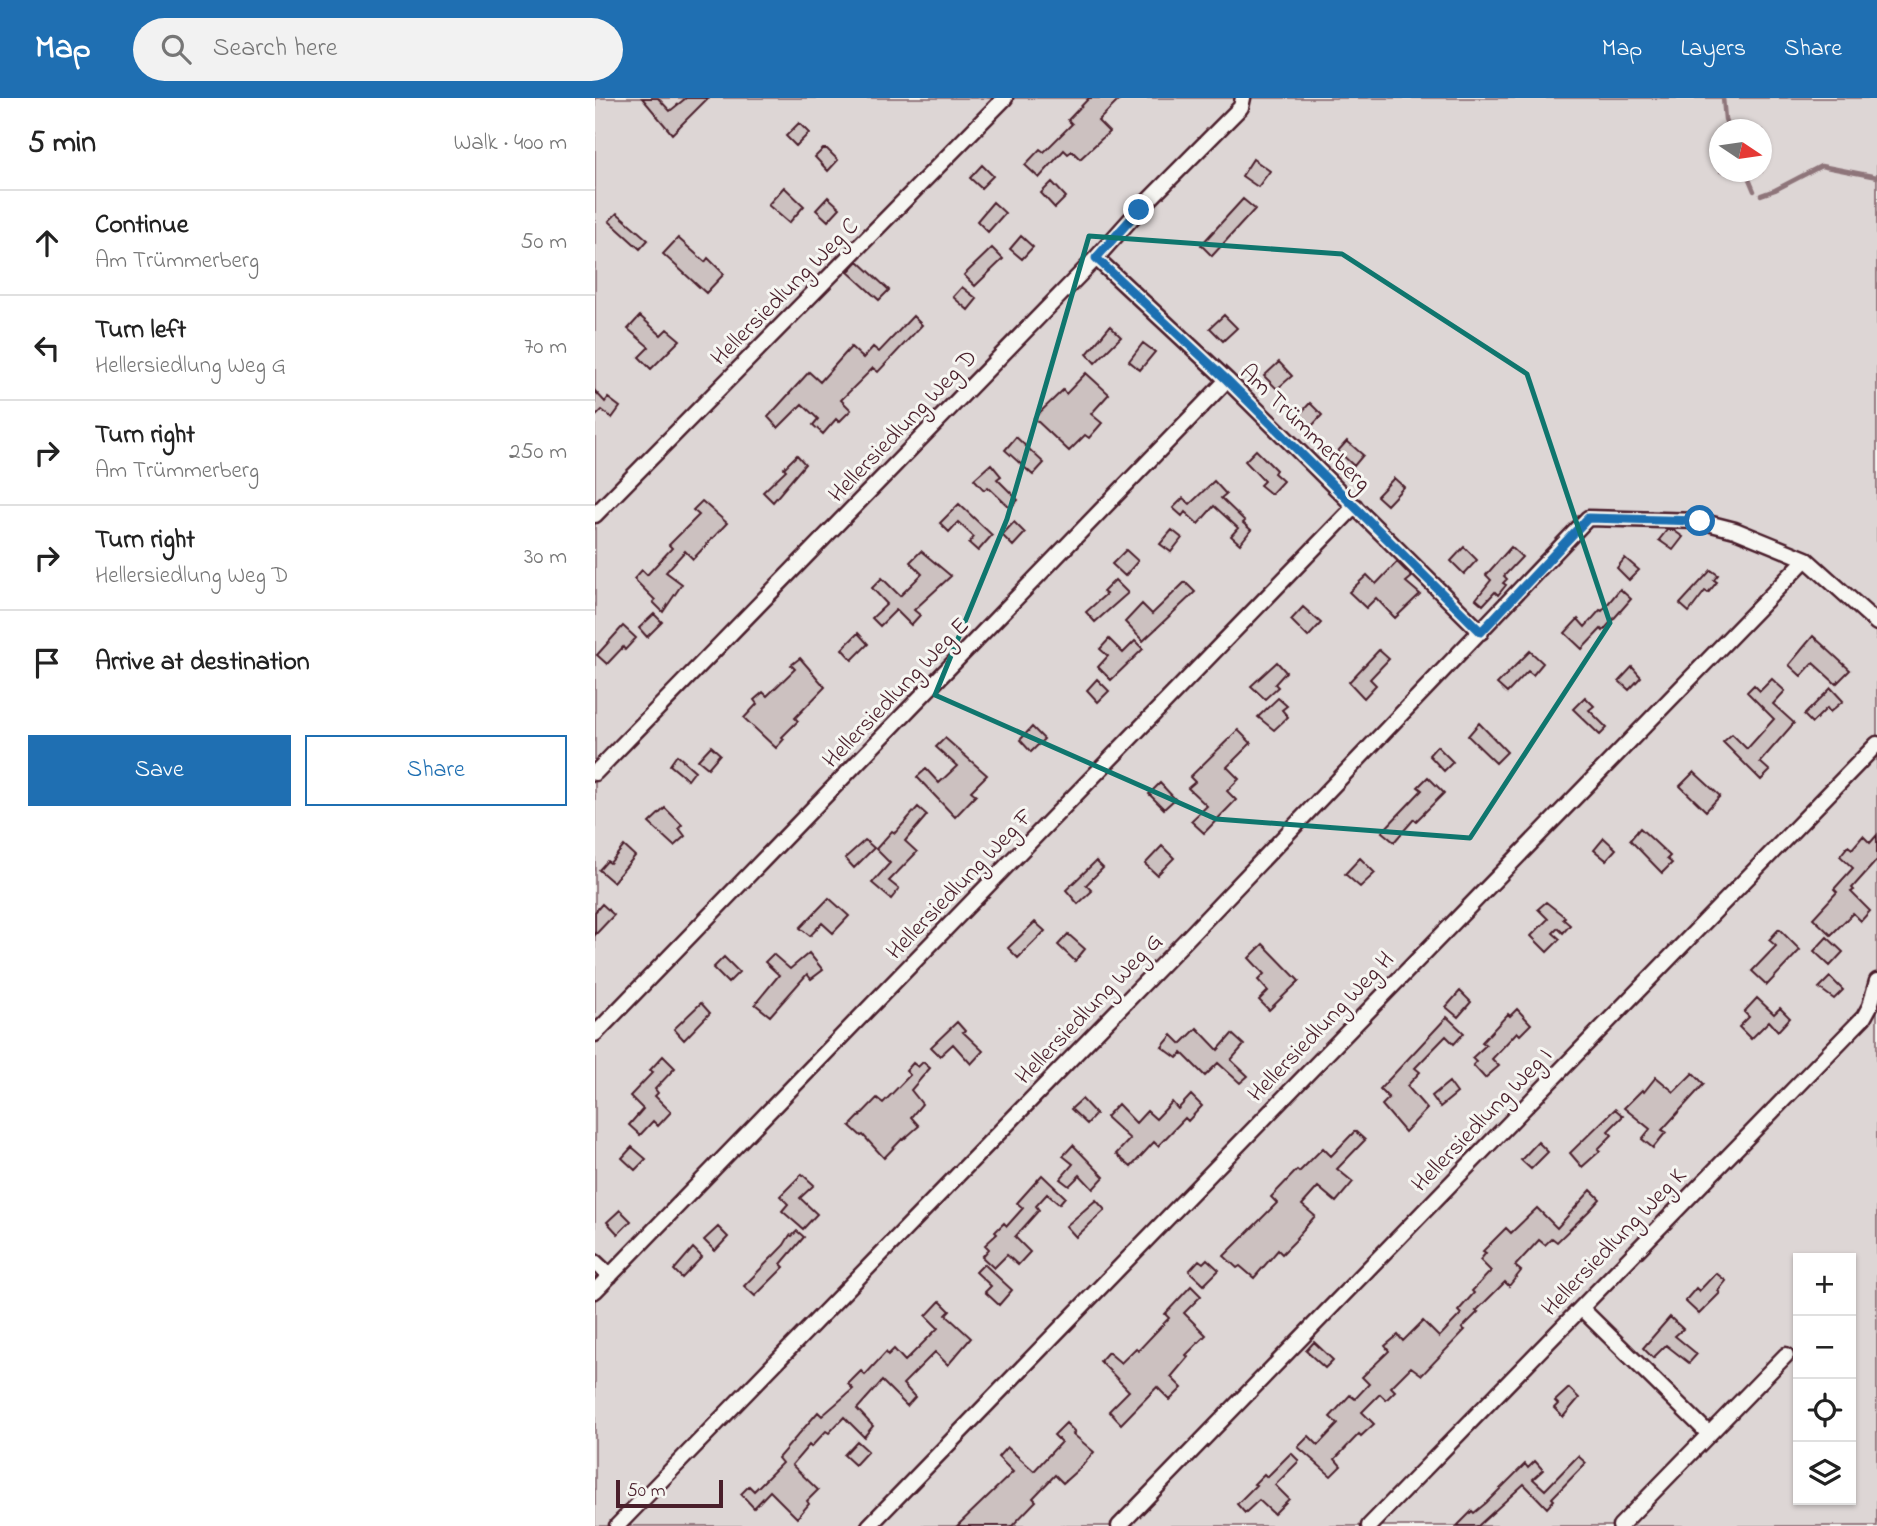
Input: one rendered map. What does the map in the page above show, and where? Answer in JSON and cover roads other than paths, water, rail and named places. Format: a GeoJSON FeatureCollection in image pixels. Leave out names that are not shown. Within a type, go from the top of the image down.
{"type":"FeatureCollection","features":[{"type":"Feature","properties":{"kind":"lane","name":"Hellersiedlung Weg C"},"geometry":{"type":"LineString","coordinates":[[595,515],[1005,98]]}},
{"type":"Feature","properties":{"kind":"lane","name":"Hellersiedlung Weg D"},"geometry":{"type":"LineString","coordinates":[[595,773],[1096,258],[1242,103]]}},
{"type":"Feature","properties":{"kind":"lane","name":"Am Trümmerberg"},"geometry":{"type":"LineString","coordinates":[[1096,258],[1227,380],[1481,632]]}},
{"type":"Feature","properties":{"kind":"lane","name":"Hellersiedlung Weg E"},"geometry":{"type":"LineString","coordinates":[[595,1034],[1227,380]]}},
{"type":"Feature","properties":{"kind":"lane","name":"Hellersiedlung Weg F"},"geometry":{"type":"LineString","coordinates":[[595,1290],[1355,506]]}},
{"type":"Feature","properties":{"kind":"lane","name":"Hellersiedlung Weg G"},"geometry":{"type":"LineString","coordinates":[[617,1526],[1185,941],[1588,518],[1700,521],[1735,530],[1806,559]]}},
{"type":"Feature","properties":{"kind":"lane"},"geometry":{"type":"LineString","coordinates":[[1806,559],[1877,623]]}},
{"type":"Feature","properties":{"kind":"lane","name":"Hellersiedlung Weg H"},"geometry":{"type":"LineString","coordinates":[[869,1526],[1806,559]]}},
{"type":"Feature","properties":{"kind":"lane","name":"Hellersiedlung Weg I"},"geometry":{"type":"LineString","coordinates":[[1119,1526],[1877,744]]}},
{"type":"Feature","properties":{"kind":"lane","name":"Hellersiedlung Weg K"},"geometry":{"type":"LineString","coordinates":[[1369,1526],[1864,1017],[1877,981]]}},
{"type":"Feature","properties":{"kind":"lane"},"geometry":{"type":"LineString","coordinates":[[595,1262],[610,1276]]}},
{"type":"Feature","properties":{"kind":"lane"},"geometry":{"type":"LineString","coordinates":[[1581,1308],[1709,1434]]}},
{"type":"Feature","properties":{"kind":"lane"},"geometry":{"type":"LineString","coordinates":[[1620,1526],[1786,1354]]}},
{"type":"Feature","properties":{"kind":"waterway"},"geometry":{"type":"LineString","coordinates":[[1723,98],[1725,119]]}},
{"type":"Feature","properties":{"kind":"waterway"},"geometry":{"type":"LineString","coordinates":[[1761,195],[1821,166],[1877,177]]}},
{"type":"Feature","properties":{"kind":"waterway"},"geometry":{"type":"LineString","coordinates":[[1750,182],[1754,191]]}}]}
